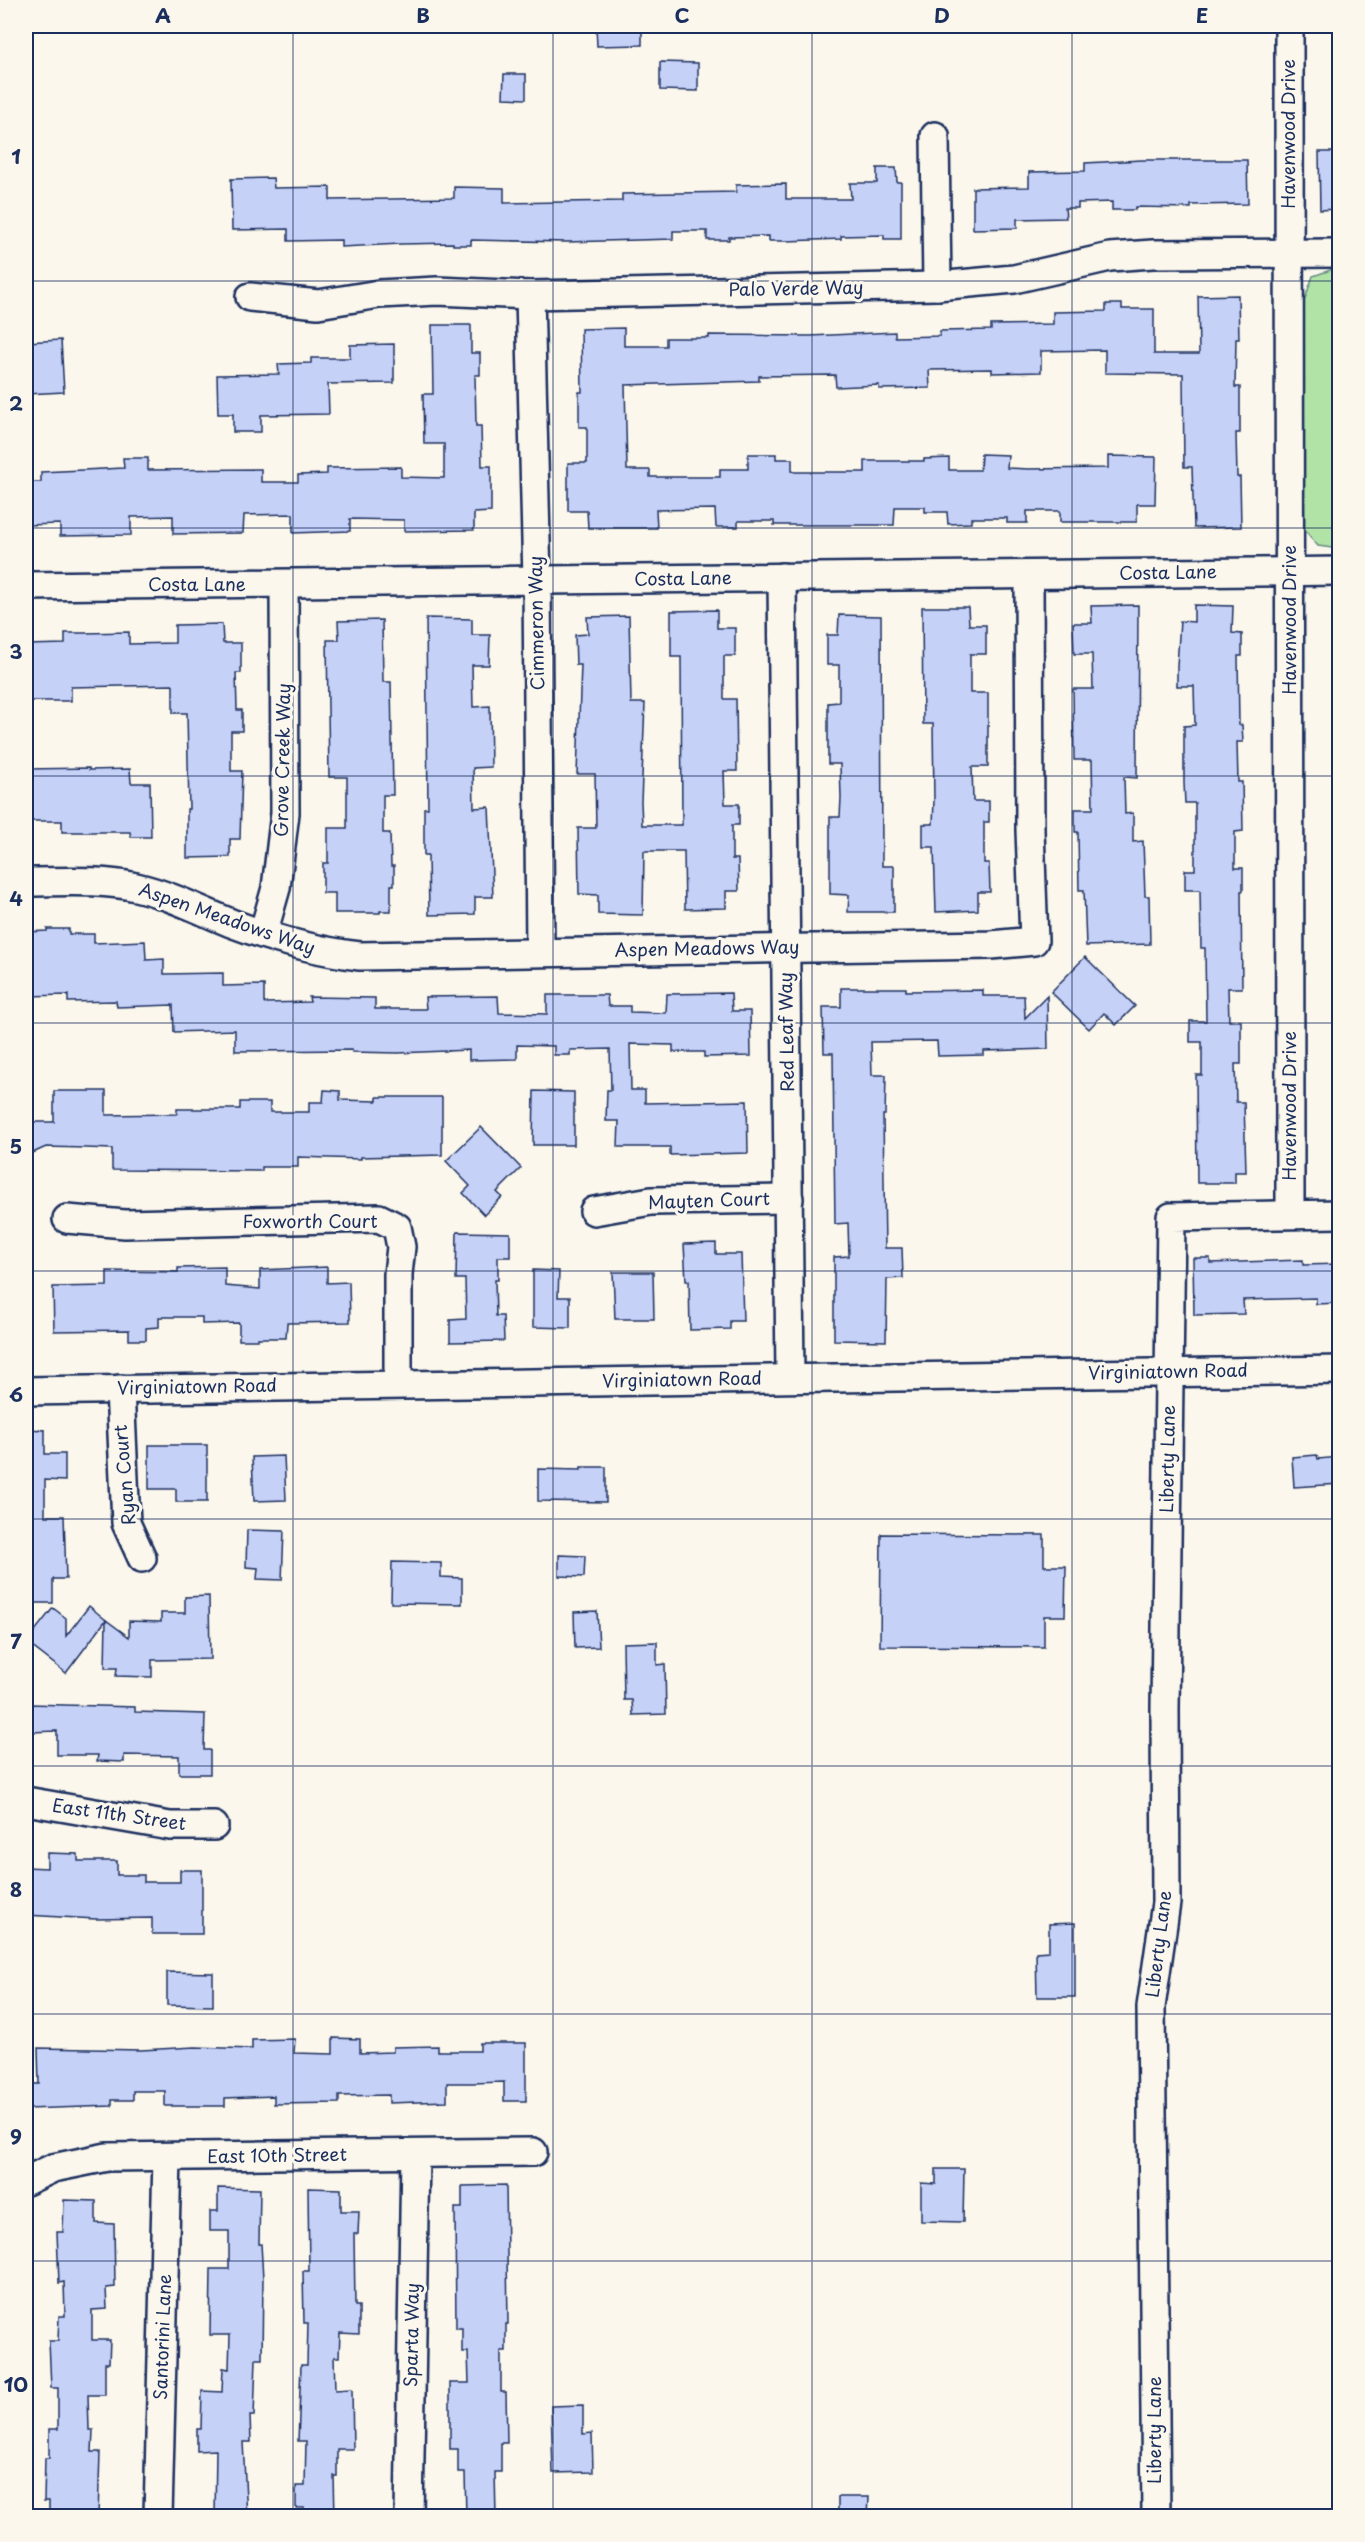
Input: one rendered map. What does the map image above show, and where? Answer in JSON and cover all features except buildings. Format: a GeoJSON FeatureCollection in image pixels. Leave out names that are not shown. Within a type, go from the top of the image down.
{"type":"FeatureCollection","features":[{"type":"Feature","properties":{"kind":"street","name":"Havenwood Drive"},"geometry":{"type":"LineString","coordinates":[[1289,26],[1290,1214]]}},
{"type":"Feature","properties":{"kind":"street"},"geometry":{"type":"LineString","coordinates":[[935,136],[937,286]]}},
{"type":"Feature","properties":{"kind":"street","name":"Palo Verde Way"},"geometry":{"type":"LineString","coordinates":[[250,297],[318,304],[379,294],[437,291],[530,295],[937,286],[1014,279],[1110,257],[1153,254],[1340,253]]}},
{"type":"Feature","properties":{"kind":"street","name":"Cimmeron Way"},"geometry":{"type":"LineString","coordinates":[[530,295],[537,580],[540,952]]}},
{"type":"Feature","properties":{"kind":"street","name":"Costa Lane"},"geometry":{"type":"LineString","coordinates":[[26,586],[1340,571]]}},
{"type":"Feature","properties":{"kind":"street","name":"Aspen Meadows Way"},"geometry":{"type":"LineString","coordinates":[[26,882],[92,883],[134,887],[162,894],[263,934],[329,952],[360,956],[991,945],[1034,941],[1030,830],[1029,575]]}},
{"type":"Feature","properties":{"kind":"street","name":"Red Leaf Way"},"geometry":{"type":"LineString","coordinates":[[782,577],[790,1378]]}},
{"type":"Feature","properties":{"kind":"street","name":"Grove Creek Way"},"geometry":{"type":"LineString","coordinates":[[263,934],[276,888],[285,813],[284,584]]}},
{"type":"Feature","properties":{"kind":"street","name":"Mayten Court"},"geometry":{"type":"LineString","coordinates":[[594,1211],[651,1201],[789,1199]]}},
{"type":"Feature","properties":{"kind":"street"},"geometry":{"type":"LineString","coordinates":[[1290,1214],[1340,1214]]}},
{"type":"Feature","properties":{"kind":"street","name":"Liberty Lane"},"geometry":{"type":"LineString","coordinates":[[1156,2517],[1152,2007],[1166,1903],[1165,1710],[1171,1217],[1290,1214]]}},
{"type":"Feature","properties":{"kind":"street","name":"Foxworth Court"},"geometry":{"type":"LineString","coordinates":[[67,1219],[125,1224],[379,1218],[397,1227],[401,1247],[398,1274],[398,1383]]}},
{"type":"Feature","properties":{"kind":"street","name":"Virginiatown Road"},"geometry":{"type":"LineString","coordinates":[[26,1391],[398,1383],[1340,1370]]}},
{"type":"Feature","properties":{"kind":"street","name":"Ryan Court"},"geometry":{"type":"LineString","coordinates":[[120,1389],[126,1523],[142,1558]]}},
{"type":"Feature","properties":{"kind":"street","name":"East 11th Street"},"geometry":{"type":"LineString","coordinates":[[26,1801],[170,1826],[214,1826]]}},
{"type":"Feature","properties":{"kind":"street","name":"East 10th Street"},"geometry":{"type":"LineString","coordinates":[[26,2181],[53,2168],[107,2157],[533,2152]]}},
{"type":"Feature","properties":{"kind":"street","name":"Sparta Way"},"geometry":{"type":"LineString","coordinates":[[409,2517],[415,2154]]}},
{"type":"Feature","properties":{"kind":"street","name":"Santorini Lane"},"geometry":{"type":"LineString","coordinates":[[158,2517],[167,2158]]}},
{"type":"Feature","properties":{"kind":"green space"},"geometry":{"type":"Polygon","coordinates":[[[1340,267],[1339,549],[1318,546],[1304,529],[1303,304],[1313,276],[1340,267]]]}}]}
